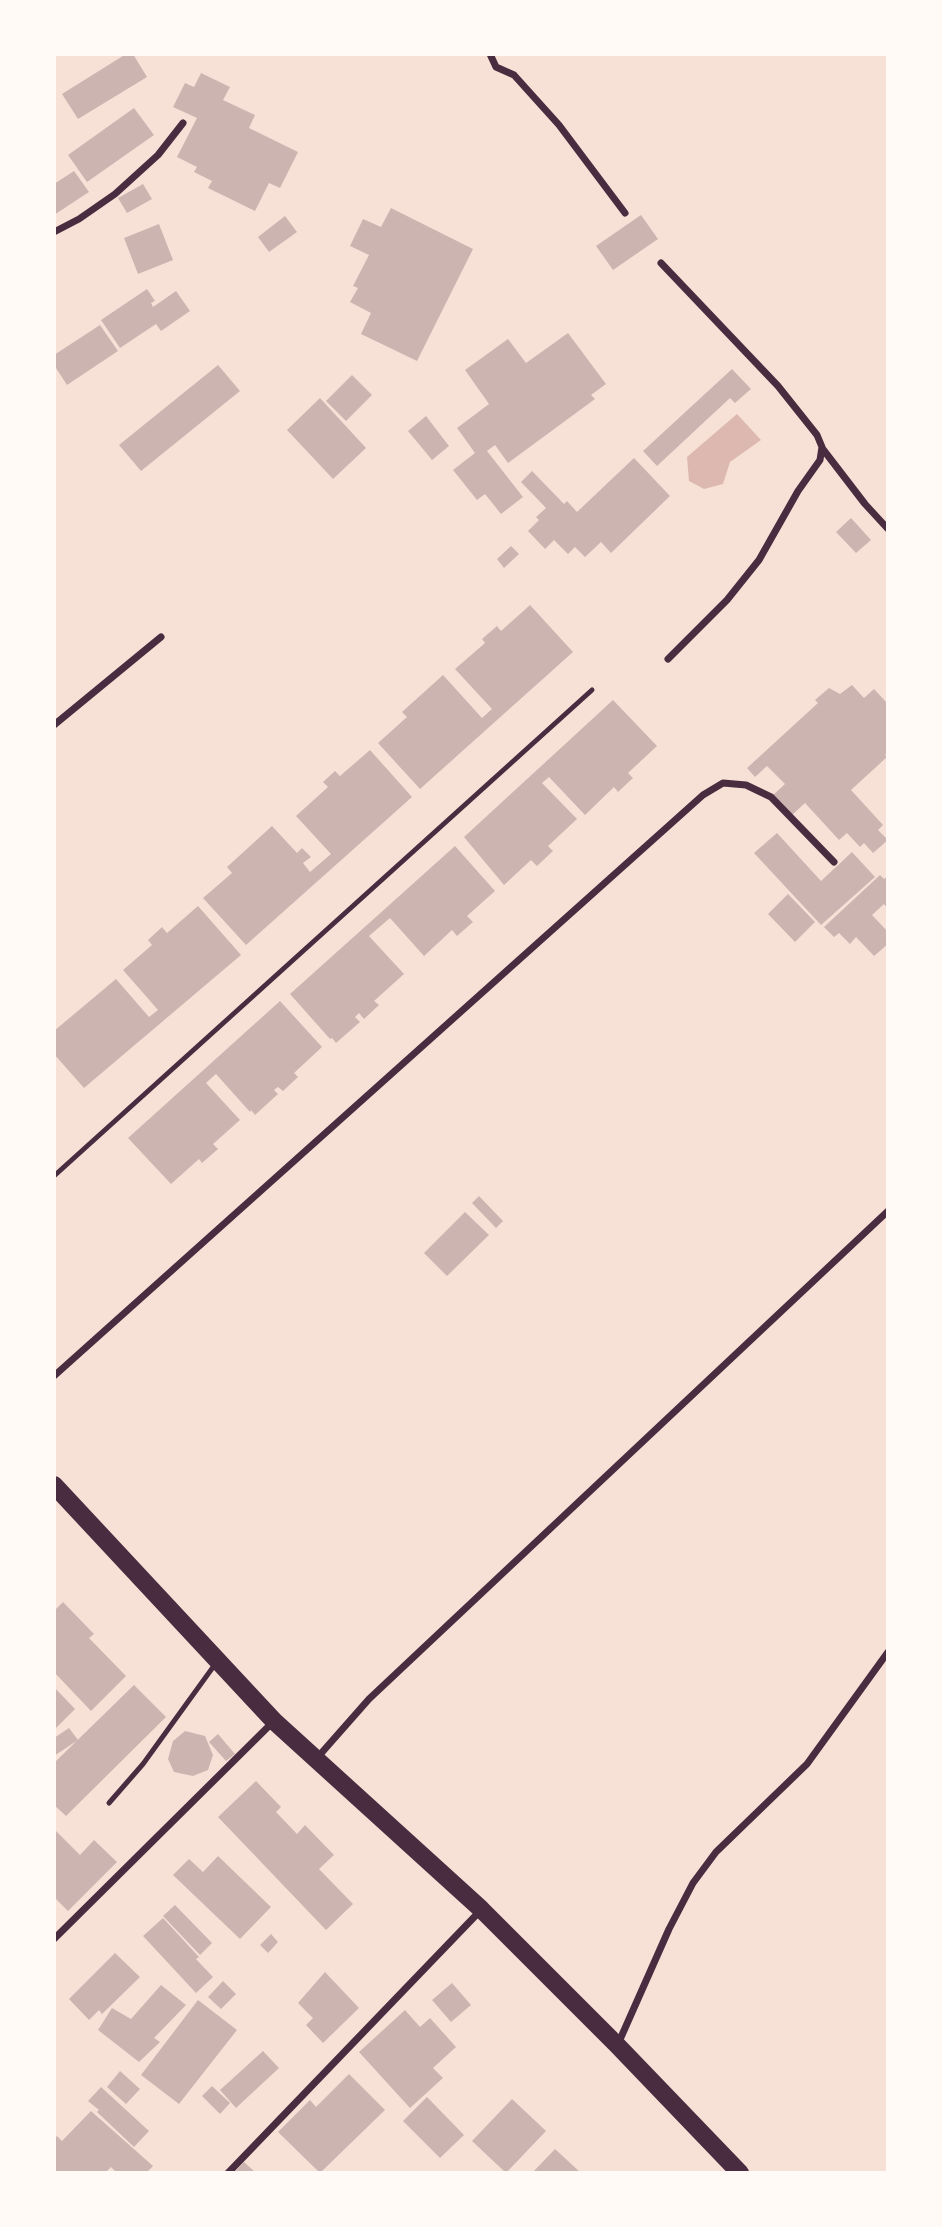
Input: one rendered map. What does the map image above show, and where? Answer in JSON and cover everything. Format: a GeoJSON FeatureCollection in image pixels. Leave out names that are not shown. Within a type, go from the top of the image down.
{"type":"FeatureCollection","features":[{"type":"Feature","properties":{"kind":"main road"},"geometry":{"type":"LineString","coordinates":[[56,1490],[274,1721],[481,1909],[740,2173]]}},
{"type":"Feature","properties":{"kind":"street"},"geometry":{"type":"LineString","coordinates":[[490,54],[496,67],[514,75],[559,124],[625,213]]}},
{"type":"Feature","properties":{"kind":"street"},"geometry":{"type":"LineString","coordinates":[[54,232],[79,219],[115,194],[158,155],[183,123]]}},
{"type":"Feature","properties":{"kind":"street"},"geometry":{"type":"LineString","coordinates":[[661,263],[778,386],[865,503],[888,528]]}},
{"type":"Feature","properties":{"kind":"street"},"geometry":{"type":"LineString","coordinates":[[668,659],[727,600],[759,560],[798,491],[820,460],[822,447]]}},
{"type":"Feature","properties":{"kind":"street"},"geometry":{"type":"LineString","coordinates":[[54,725],[161,638]]}},
{"type":"Feature","properties":{"kind":"street"},"geometry":{"type":"LineString","coordinates":[[54,1376],[703,795],[723,783],[746,785],[771,797],[834,862]]}},
{"type":"Feature","properties":{"kind":"street"},"geometry":{"type":"LineString","coordinates":[[316,1759],[369,1699],[888,1211]]}},
{"type":"Feature","properties":{"kind":"street"},"geometry":{"type":"LineString","coordinates":[[617,2045],[669,1929],[693,1884],[716,1852],[807,1764],[888,1652]]}},
{"type":"Feature","properties":{"kind":"street"},"geometry":{"type":"LineString","coordinates":[[54,1939],[274,1721]]}},
{"type":"Feature","properties":{"kind":"street"},"geometry":{"type":"LineString","coordinates":[[228,2173],[481,1909]]}},
{"type":"Feature","properties":{"kind":"lane"},"geometry":{"type":"LineString","coordinates":[[54,1176],[593,690]]}},
{"type":"Feature","properties":{"kind":"lane"},"geometry":{"type":"LineString","coordinates":[[109,1803],[143,1764],[218,1660]]}},
{"type":"Feature","properties":{"kind":"shaded area"},"geometry":{"type":"Polygon","coordinates":[[[737,414],[761,440],[730,462],[723,484],[704,489],[689,481],[687,457],[737,414]]]}},
{"type":"Feature","properties":{"kind":"building"},"geometry":{"type":"Polygon","coordinates":[[[126,54],[133,54],[147,77],[78,119],[62,94],[126,54]]]}},
{"type":"Feature","properties":{"kind":"building"},"geometry":{"type":"Polygon","coordinates":[[[201,73],[230,87],[223,100],[255,115],[249,128],[298,152],[280,188],[269,183],[255,211],[208,188],[212,181],[194,172],[197,167],[177,157],[197,118],[173,107],[185,83],[194,87],[201,73]]]}},
{"type":"Feature","properties":{"kind":"building"},"geometry":{"type":"Polygon","coordinates":[[[134,108],[154,135],[87,182],[68,155],[134,108]]]}},
{"type":"Feature","properties":{"kind":"building"},"geometry":{"type":"Polygon","coordinates":[[[74,171],[89,192],[54,215],[54,184],[74,171]]]}},
{"type":"Feature","properties":{"kind":"building"},"geometry":{"type":"Polygon","coordinates":[[[143,184],[152,199],[127,213],[118,198],[143,184]]]}},
{"type":"Feature","properties":{"kind":"building"},"geometry":{"type":"Polygon","coordinates":[[[391,208],[473,249],[417,361],[361,334],[371,313],[350,302],[358,288],[353,286],[369,255],[350,246],[363,219],[381,227],[391,208]]]}},
{"type":"Feature","properties":{"kind":"building"},"geometry":{"type":"Polygon","coordinates":[[[641,215],[658,239],[613,270],[596,246],[641,215]]]}},
{"type":"Feature","properties":{"kind":"building"},"geometry":{"type":"Polygon","coordinates":[[[285,216],[297,232],[269,252],[258,237],[285,216]]]}},
{"type":"Feature","properties":{"kind":"building"},"geometry":{"type":"Polygon","coordinates":[[[159,224],[173,260],[138,274],[124,238],[159,224]]]}},
{"type":"Feature","properties":{"kind":"building"},"geometry":{"type":"Polygon","coordinates":[[[147,289],[155,301],[151,303],[153,307],[176,291],[190,311],[161,331],[156,324],[120,348],[101,320],[147,289]]]}},
{"type":"Feature","properties":{"kind":"building"},"geometry":{"type":"Polygon","coordinates":[[[100,325],[118,351],[67,385],[54,365],[54,355],[100,325]]]}},
{"type":"Feature","properties":{"kind":"building"},"geometry":{"type":"Polygon","coordinates":[[[568,333],[606,384],[591,395],[595,399],[508,463],[495,445],[487,451],[523,497],[501,514],[485,494],[477,500],[453,470],[475,453],[457,428],[489,404],[465,370],[508,339],[526,363],[568,333]]]}},
{"type":"Feature","properties":{"kind":"building"},"geometry":{"type":"Polygon","coordinates":[[[218,365],[240,391],[141,471],[119,445],[218,365]]]}},
{"type":"Feature","properties":{"kind":"building"},"geometry":{"type":"Polygon","coordinates":[[[732,369],[751,389],[735,403],[730,398],[657,466],[643,451],[732,369]]]}},
{"type":"Feature","properties":{"kind":"building"},"geometry":{"type":"Polygon","coordinates":[[[352,375],[372,395],[346,421],[326,401],[352,375]]]}},
{"type":"Feature","properties":{"kind":"building"},"geometry":{"type":"Polygon","coordinates":[[[320,398],[366,448],[333,479],[287,430],[320,398]]]}},
{"type":"Feature","properties":{"kind":"building"},"geometry":{"type":"Polygon","coordinates":[[[426,416],[449,446],[432,460],[408,431],[426,416]]]}},
{"type":"Feature","properties":{"kind":"building"},"geometry":{"type":"Polygon","coordinates":[[[634,458],[670,496],[611,553],[601,542],[585,557],[575,547],[568,554],[554,540],[545,549],[528,531],[539,520],[536,517],[546,508],[521,482],[532,471],[564,504],[567,501],[577,512],[634,458]]]}},
{"type":"Feature","properties":{"kind":"building"},"geometry":{"type":"Polygon","coordinates":[[[851,518],[871,540],[856,553],[836,532],[851,518]]]}},
{"type":"Feature","properties":{"kind":"building"},"geometry":{"type":"Polygon","coordinates":[[[511,546],[519,554],[504,568],[497,559],[511,546]]]}},
{"type":"Feature","properties":{"kind":"building"},"geometry":{"type":"Polygon","coordinates":[[[530,605],[573,652],[420,789],[378,743],[407,717],[402,712],[443,675],[482,718],[492,709],[455,669],[485,643],[482,639],[497,626],[501,631],[530,605]]]}},
{"type":"Feature","properties":{"kind":"building"},"geometry":{"type":"Polygon","coordinates":[[[852,685],[864,698],[874,689],[888,704],[887,757],[851,790],[883,825],[878,830],[888,840],[873,853],[864,843],[860,847],[847,833],[839,840],[805,803],[792,815],[773,795],[785,784],[767,766],[755,777],[747,768],[818,703],[815,700],[829,688],[840,694],[852,685]]]}},
{"type":"Feature","properties":{"kind":"building"},"geometry":{"type":"Polygon","coordinates":[[[613,700],[657,746],[628,773],[633,778],[618,792],[614,787],[585,815],[549,777],[542,783],[577,819],[548,846],[553,851],[537,866],[531,860],[504,885],[464,837],[613,700]]]}},
{"type":"Feature","properties":{"kind":"building"},"geometry":{"type":"Polygon","coordinates":[[[370,750],[412,797],[246,945],[203,898],[232,873],[227,867],[272,826],[297,853],[302,848],[311,857],[303,863],[310,872],[331,854],[296,816],[328,787],[323,782],[335,771],[340,776],[370,750]]]}},
{"type":"Feature","properties":{"kind":"building"},"geometry":{"type":"Polygon","coordinates":[[[777,833],[821,881],[852,852],[875,877],[821,925],[754,853],[777,833]]]}},
{"type":"Feature","properties":{"kind":"building"},"geometry":{"type":"Polygon","coordinates":[[[455,846],[495,891],[467,916],[473,922],[457,936],[452,930],[424,956],[390,918],[369,936],[404,974],[374,1001],[379,1005],[364,1019],[359,1013],[355,1017],[360,1022],[336,1043],[290,994],[455,846]]]}},
{"type":"Feature","properties":{"kind":"building"},"geometry":{"type":"Polygon","coordinates":[[[880,875],[884,879],[888,876],[888,909],[884,904],[872,915],[888,932],[888,944],[874,956],[856,937],[850,944],[839,933],[834,937],[824,927],[880,875]]]}},
{"type":"Feature","properties":{"kind":"building"},"geometry":{"type":"Polygon","coordinates":[[[788,894],[815,922],[795,942],[768,914],[788,894]]]}},
{"type":"Feature","properties":{"kind":"building"},"geometry":{"type":"Polygon","coordinates":[[[198,906],[241,955],[84,1088],[54,1054],[54,1031],[116,979],[149,1017],[158,1010],[123,970],[152,945],[148,940],[162,927],[167,933],[198,906]]]}},
{"type":"Feature","properties":{"kind":"building"},"geometry":{"type":"Polygon","coordinates":[[[280,1001],[322,1047],[294,1073],[298,1077],[283,1091],[278,1087],[274,1090],[278,1094],[255,1115],[216,1074],[206,1083],[240,1120],[213,1144],[218,1149],[202,1163],[199,1159],[171,1184],[128,1138],[280,1001]]]}},
{"type":"Feature","properties":{"kind":"building"},"geometry":{"type":"Polygon","coordinates":[[[479,1196],[503,1221],[496,1228],[472,1203],[479,1196]]]}},
{"type":"Feature","properties":{"kind":"building"},"geometry":{"type":"Polygon","coordinates":[[[465,1212],[489,1235],[447,1276],[424,1253],[465,1212]]]}},
{"type":"Feature","properties":{"kind":"building"},"geometry":{"type":"Polygon","coordinates":[[[63,1602],[94,1634],[89,1638],[126,1676],[91,1711],[54,1672],[54,1611],[63,1602]]]}},
{"type":"Feature","properties":{"kind":"building"},"geometry":{"type":"Polygon","coordinates":[[[134,1685],[166,1717],[66,1816],[54,1805],[54,1763],[134,1685]]]}},
{"type":"Feature","properties":{"kind":"building"},"geometry":{"type":"Polygon","coordinates":[[[54,1687],[75,1709],[54,1730],[54,1687]]]}},
{"type":"Feature","properties":{"kind":"building"},"geometry":{"type":"Polygon","coordinates":[[[69,1728],[78,1740],[54,1756],[54,1738],[69,1728]]]}},
{"type":"Feature","properties":{"kind":"building"},"geometry":{"type":"Polygon","coordinates":[[[185,1731],[205,1736],[213,1755],[208,1770],[193,1776],[174,1772],[168,1759],[173,1741],[185,1731]]]}},
{"type":"Feature","properties":{"kind":"building"},"geometry":{"type":"Polygon","coordinates":[[[218,1734],[235,1754],[226,1761],[209,1742],[218,1734]]]}},
{"type":"Feature","properties":{"kind":"building"},"geometry":{"type":"Polygon","coordinates":[[[256,1781],[281,1807],[276,1812],[297,1834],[305,1825],[334,1855],[319,1869],[353,1904],[326,1930],[218,1817],[256,1781]]]}},
{"type":"Feature","properties":{"kind":"building"},"geometry":{"type":"Polygon","coordinates":[[[54,1829],[80,1855],[94,1840],[117,1862],[68,1911],[54,1897],[54,1829]]]}},
{"type":"Feature","properties":{"kind":"building"},"geometry":{"type":"Polygon","coordinates":[[[218,1856],[271,1907],[240,1939],[173,1875],[189,1859],[203,1872],[218,1856]]]}},
{"type":"Feature","properties":{"kind":"building"},"geometry":{"type":"Polygon","coordinates":[[[175,1905],[212,1943],[200,1955],[163,1916],[175,1905]]]}},
{"type":"Feature","properties":{"kind":"building"},"geometry":{"type":"Polygon","coordinates":[[[163,1918],[199,1957],[196,1959],[213,1977],[196,1993],[143,1936],[163,1918]]]}},
{"type":"Feature","properties":{"kind":"building"},"geometry":{"type":"Polygon","coordinates":[[[271,1934],[278,1942],[268,1953],[260,1945],[271,1934]]]}},
{"type":"Feature","properties":{"kind":"building"},"geometry":{"type":"Polygon","coordinates":[[[115,1953],[140,1977],[102,2014],[99,2010],[89,2020],[69,1999],[115,1953]]]}},
{"type":"Feature","properties":{"kind":"building"},"geometry":{"type":"Polygon","coordinates":[[[325,1972],[359,2008],[323,2043],[306,2025],[313,2018],[298,2003],[325,1972]]]}},
{"type":"Feature","properties":{"kind":"building"},"geometry":{"type":"Polygon","coordinates":[[[223,1981],[236,1994],[221,2009],[208,1997],[223,1981]]]}},
{"type":"Feature","properties":{"kind":"building"},"geometry":{"type":"Polygon","coordinates":[[[452,1983],[471,2005],[451,2022],[432,2000],[452,1983]]]}},
{"type":"Feature","properties":{"kind":"building"},"geometry":{"type":"Polygon","coordinates":[[[161,1985],[186,2005],[154,2038],[160,2042],[139,2062],[98,2030],[112,2008],[131,2019],[161,1985]]]}},
{"type":"Feature","properties":{"kind":"building"},"geometry":{"type":"Polygon","coordinates":[[[198,2000],[237,2030],[179,2104],[141,2075],[198,2000]]]}},
{"type":"Feature","properties":{"kind":"building"},"geometry":{"type":"Polygon","coordinates":[[[405,2010],[420,2027],[430,2018],[456,2047],[433,2068],[443,2078],[410,2108],[359,2052],[405,2010]]]}},
{"type":"Feature","properties":{"kind":"building"},"geometry":{"type":"Polygon","coordinates":[[[263,2051],[279,2068],[236,2108],[220,2090],[263,2051]]]}},
{"type":"Feature","properties":{"kind":"building"},"geometry":{"type":"Polygon","coordinates":[[[120,2071],[140,2089],[126,2104],[107,2087],[120,2071]]]}},
{"type":"Feature","properties":{"kind":"building"},"geometry":{"type":"Polygon","coordinates":[[[349,2074],[385,2110],[320,2173],[278,2132],[310,2100],[316,2107],[349,2074]]]}},
{"type":"Feature","properties":{"kind":"building"},"geometry":{"type":"Polygon","coordinates":[[[212,2086],[230,2103],[220,2114],[202,2096],[212,2086]]]}},
{"type":"Feature","properties":{"kind":"building"},"geometry":{"type":"Polygon","coordinates":[[[101,2087],[149,2131],[134,2147],[88,2101],[101,2087]]]}},
{"type":"Feature","properties":{"kind":"building"},"geometry":{"type":"Polygon","coordinates":[[[427,2097],[464,2135],[440,2158],[403,2121],[427,2097]]]}},
{"type":"Feature","properties":{"kind":"building"},"geometry":{"type":"Polygon","coordinates":[[[512,2099],[546,2131],[506,2173],[472,2141],[512,2099]]]}},
{"type":"Feature","properties":{"kind":"building"},"geometry":{"type":"Polygon","coordinates":[[[91,2111],[153,2166],[146,2173],[117,2173],[111,2167],[105,2173],[54,2173],[54,2139],[57,2136],[62,2141],[91,2111]]]}},
{"type":"Feature","properties":{"kind":"building"},"geometry":{"type":"Polygon","coordinates":[[[555,2149],[581,2173],[532,2173],[555,2149]]]}},
{"type":"Feature","properties":{"kind":"building"},"geometry":{"type":"Polygon","coordinates":[[[244,2162],[256,2173],[234,2173],[244,2162]]]}}]}
